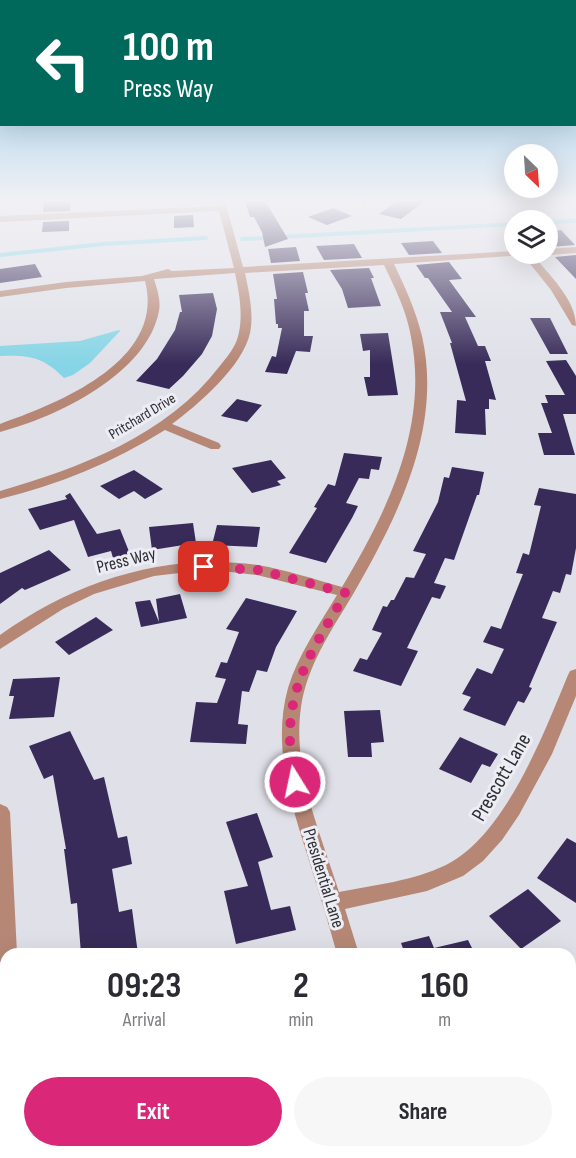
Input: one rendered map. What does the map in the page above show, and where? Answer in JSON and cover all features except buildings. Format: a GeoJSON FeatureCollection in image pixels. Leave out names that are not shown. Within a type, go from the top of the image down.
{"type":"FeatureCollection","features":[{"type":"Feature","properties":{"kind":"street","name":"Pritchard Drive"},"geometry":{"type":"LineString","coordinates":[[0,495],[86,464],[163,425],[214,383],[240,344],[245,324],[239,270],[235,255]]}},
{"type":"Feature","properties":{"kind":"street"},"geometry":{"type":"LineString","coordinates":[[0,294],[239,270],[502,255]]}},
{"type":"Feature","properties":{"kind":"street","name":"Presidential Lane"},"geometry":{"type":"LineString","coordinates":[[346,948],[295,782],[290,746],[290,725],[302,669],[371,551],[397,498],[414,443],[421,387],[417,340],[406,304],[388,262]]}},
{"type":"Feature","properties":{"kind":"street"},"geometry":{"type":"LineString","coordinates":[[535,264],[555,289],[576,323]]}},
{"type":"Feature","properties":{"kind":"street"},"geometry":{"type":"LineString","coordinates":[[0,428],[71,398],[105,378],[126,360],[141,342],[150,324],[154,309],[154,277]]}},
{"type":"Feature","properties":{"kind":"street"},"geometry":{"type":"LineString","coordinates":[[163,425],[215,446]]}},
{"type":"Feature","properties":{"kind":"street","name":"Press Way"},"geometry":{"type":"LineString","coordinates":[[0,643],[38,615],[72,597],[129,577],[168,569],[240,568],[276,574],[346,593]]}},
{"type":"Feature","properties":{"kind":"street","name":"Prescott Lane"},"geometry":{"type":"LineString","coordinates":[[332,902],[403,888],[441,877],[470,860],[485,847],[519,797],[544,750],[576,675]]}},
{"type":"Feature","properties":{"kind":"street"},"geometry":{"type":"LineString","coordinates":[[0,812],[6,948]]}},
{"type":"Feature","properties":{"kind":"water"},"geometry":{"type":"Polygon","coordinates":[[[119,330],[90,363],[73,375],[64,378],[49,366],[35,359],[0,356],[0,346],[80,341],[119,330]]]}},
{"type":"Feature","properties":{"kind":"route"},"geometry":{"type":"LineString","coordinates":[[204,567],[259,570],[346,593],[309,655],[297,684],[290,725],[291,764],[295,782]]}}]}
